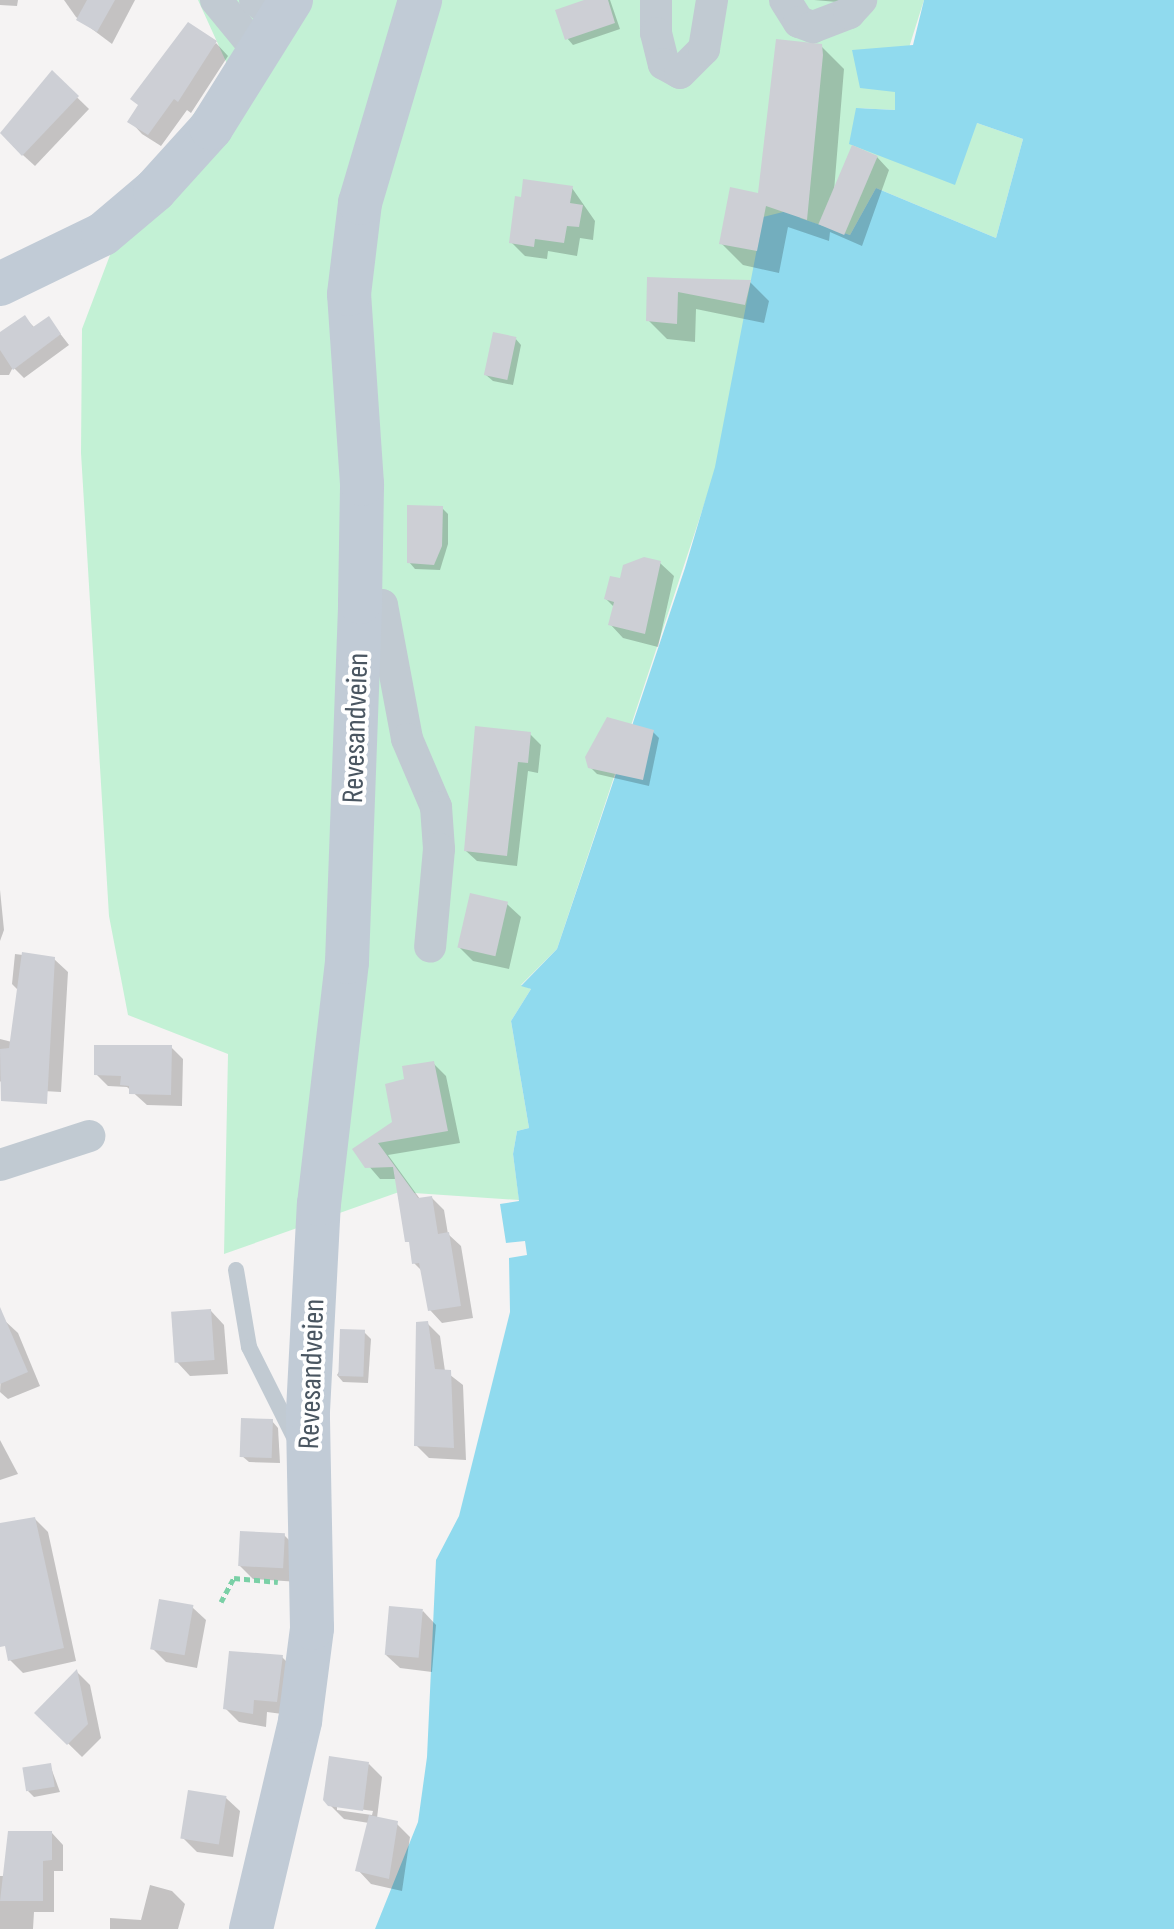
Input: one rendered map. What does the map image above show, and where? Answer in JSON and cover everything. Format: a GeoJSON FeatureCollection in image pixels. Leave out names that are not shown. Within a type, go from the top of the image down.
{"type":"FeatureCollection","features":[{"type":"Feature","properties":{"kind":"main road","name":"Revesandveien"},"geometry":{"type":"LineString","coordinates":[[251,1929],[300,1721],[312,1628],[309,1465],[319,1204],[347,962],[360,602],[362,484],[349,294],[360,203],[420,0]]}},
{"type":"Feature","properties":{"kind":"main road"},"geometry":{"type":"LineString","coordinates":[[0,284],[80,247],[127,216],[184,160],[272,19]]}},
{"type":"Feature","properties":{"kind":"street"},"geometry":{"type":"LineString","coordinates":[[216,0],[272,19]]}},
{"type":"Feature","properties":{"kind":"street"},"geometry":{"type":"LineString","coordinates":[[656,0],[656,33],[664,64],[680,73],[704,49],[712,0]]}},
{"type":"Feature","properties":{"kind":"street"},"geometry":{"type":"LineString","coordinates":[[785,0],[799,22],[813,27],[838,19],[861,0]]}},
{"type":"Feature","properties":{"kind":"street"},"geometry":{"type":"LineString","coordinates":[[360,602],[382,605],[407,739],[436,807],[439,849],[430,947]]}},
{"type":"Feature","properties":{"kind":"street"},"geometry":{"type":"LineString","coordinates":[[0,1165],[89,1136]]}},
{"type":"Feature","properties":{"kind":"lane","name":"Revesandveien"},"geometry":{"type":"LineString","coordinates":[[236,1270],[249,1347],[309,1465]]}},
{"type":"Feature","properties":{"kind":"path"},"geometry":{"type":"LineString","coordinates":[[221,1602],[234,1578],[311,1585]]}},
{"type":"Feature","properties":{"kind":"green space"},"geometry":{"type":"Polygon","coordinates":[[[198,0],[924,0],[895,92],[895,110],[857,108],[977,123],[1023,139],[996,238],[876,188],[850,235],[799,218],[557,949],[521,985],[531,989],[511,1021],[529,1128],[517,1131],[513,1154],[519,1200],[399,1192],[224,1254],[228,1054],[128,1015],[109,916],[81,453],[82,329],[129,205],[228,66],[198,0]]]}},
{"type":"Feature","properties":{"kind":"water"},"geometry":{"type":"Polygon","coordinates":[[[924,0],[1174,0],[1174,1929],[375,1929],[418,1822],[427,1757],[436,1560],[459,1516],[510,1312],[509,1258],[527,1255],[525,1241],[506,1243],[500,1204],[519,1201],[513,1154],[517,1131],[529,1128],[511,1021],[531,989],[521,986],[557,949],[685,568],[715,467],[763,217],[803,207],[800,218],[850,235],[876,188],[996,238],[1023,139],[977,123],[955,185],[849,144],[856,108],[895,110],[895,92],[860,88],[852,50],[913,45],[924,0]]]}},
{"type":"Feature","properties":{"kind":"building"},"geometry":{"type":"Polygon","coordinates":[[[87,0],[115,0],[97,32],[76,20],[87,0]]]}},
{"type":"Feature","properties":{"kind":"building"},"geometry":{"type":"Polygon","coordinates":[[[584,0],[608,0],[615,23],[565,40],[555,10],[584,0]]]}},
{"type":"Feature","properties":{"kind":"building"},"geometry":{"type":"Polygon","coordinates":[[[188,22],[217,41],[178,102],[174,99],[148,135],[127,122],[138,105],[130,99],[188,22]]]}},
{"type":"Feature","properties":{"kind":"building"},"geometry":{"type":"Polygon","coordinates":[[[776,39],[822,44],[823,55],[807,220],[766,206],[757,251],[719,244],[730,187],[758,193],[776,39]]]}},
{"type":"Feature","properties":{"kind":"building"},"geometry":{"type":"Polygon","coordinates":[[[52,70],[79,96],[22,156],[0,133],[52,70]]]}},
{"type":"Feature","properties":{"kind":"building"},"geometry":{"type":"Polygon","coordinates":[[[852,145],[878,156],[844,235],[818,224],[852,145]]]}},
{"type":"Feature","properties":{"kind":"building"},"geometry":{"type":"Polygon","coordinates":[[[523,179],[573,186],[570,203],[583,205],[579,227],[567,226],[564,243],[535,239],[534,247],[509,243],[515,196],[521,197],[523,179]]]}},
{"type":"Feature","properties":{"kind":"building"},"geometry":{"type":"Polygon","coordinates":[[[647,277],[751,280],[745,305],[678,292],[677,324],[646,321],[647,277]]]}},
{"type":"Feature","properties":{"kind":"building"},"geometry":{"type":"Polygon","coordinates":[[[25,315],[33,327],[49,316],[61,334],[13,370],[0,350],[0,332],[25,315]]]}},
{"type":"Feature","properties":{"kind":"building"},"geometry":{"type":"Polygon","coordinates":[[[493,332],[516,337],[507,380],[484,375],[493,332]]]}},
{"type":"Feature","properties":{"kind":"building"},"geometry":{"type":"Polygon","coordinates":[[[407,505],[443,506],[442,546],[434,565],[407,563],[407,505]]]}},
{"type":"Feature","properties":{"kind":"building"},"geometry":{"type":"Polygon","coordinates":[[[644,557],[661,561],[645,634],[608,625],[614,602],[604,599],[610,576],[620,578],[623,565],[644,557]]]}},
{"type":"Feature","properties":{"kind":"building"},"geometry":{"type":"Polygon","coordinates":[[[607,717],[654,730],[643,780],[588,768],[585,757],[607,717]]]}},
{"type":"Feature","properties":{"kind":"building"},"geometry":{"type":"Polygon","coordinates":[[[475,726],[531,732],[528,763],[518,762],[507,856],[464,851],[475,726]]]}},
{"type":"Feature","properties":{"kind":"building"},"geometry":{"type":"Polygon","coordinates":[[[470,893],[508,902],[495,956],[457,948],[470,893]]]}},
{"type":"Feature","properties":{"kind":"building"},"geometry":{"type":"Polygon","coordinates":[[[22,952],[55,957],[47,1104],[1,1101],[0,1049],[9,1048],[22,952]]]}},
{"type":"Feature","properties":{"kind":"building"},"geometry":{"type":"Polygon","coordinates":[[[94,1045],[172,1045],[171,1095],[129,1094],[129,1086],[120,1085],[121,1076],[94,1075],[94,1045]]]}},
{"type":"Feature","properties":{"kind":"building"},"geometry":{"type":"Polygon","coordinates":[[[434,1061],[448,1131],[378,1143],[418,1198],[432,1196],[438,1234],[449,1232],[461,1306],[428,1311],[419,1263],[412,1264],[409,1242],[405,1242],[393,1167],[365,1168],[352,1149],[392,1122],[385,1084],[404,1079],[402,1066],[434,1061]]]}},
{"type":"Feature","properties":{"kind":"building"},"geometry":{"type":"Polygon","coordinates":[[[0,1307],[28,1372],[0,1384],[0,1307]]]}},
{"type":"Feature","properties":{"kind":"building"},"geometry":{"type":"Polygon","coordinates":[[[211,1309],[215,1360],[175,1363],[171,1312],[211,1309]]]}},
{"type":"Feature","properties":{"kind":"building"},"geometry":{"type":"Polygon","coordinates":[[[428,1321],[435,1369],[451,1370],[454,1448],[414,1446],[416,1322],[428,1321]]]}},
{"type":"Feature","properties":{"kind":"building"},"geometry":{"type":"Polygon","coordinates":[[[340,1329],[365,1330],[363,1377],[338,1376],[340,1329]]]}},
{"type":"Feature","properties":{"kind":"building"},"geometry":{"type":"Polygon","coordinates":[[[241,1418],[273,1419],[272,1458],[240,1457],[241,1418]]]}},
{"type":"Feature","properties":{"kind":"building"},"geometry":{"type":"Polygon","coordinates":[[[35,1517],[64,1648],[8,1661],[5,1646],[0,1647],[0,1523],[35,1517]]]}},
{"type":"Feature","properties":{"kind":"building"},"geometry":{"type":"Polygon","coordinates":[[[240,1531],[285,1533],[283,1568],[238,1566],[240,1531]]]}},
{"type":"Feature","properties":{"kind":"building"},"geometry":{"type":"Polygon","coordinates":[[[159,1599],[193,1605],[185,1655],[150,1649],[159,1599]]]}},
{"type":"Feature","properties":{"kind":"building"},"geometry":{"type":"Polygon","coordinates":[[[389,1606],[423,1609],[419,1658],[385,1655],[389,1606]]]}},
{"type":"Feature","properties":{"kind":"building"},"geometry":{"type":"Polygon","coordinates":[[[229,1651],[283,1655],[277,1702],[254,1700],[253,1714],[223,1709],[229,1651]]]}},
{"type":"Feature","properties":{"kind":"building"},"geometry":{"type":"Polygon","coordinates":[[[77,1669],[88,1724],[67,1745],[34,1713],[77,1669]]]}},
{"type":"Feature","properties":{"kind":"building"},"geometry":{"type":"Polygon","coordinates":[[[329,1756],[369,1762],[363,1811],[328,1806],[323,1800],[329,1756]]]}},
{"type":"Feature","properties":{"kind":"building"},"geometry":{"type":"Polygon","coordinates":[[[51,1763],[55,1787],[26,1791],[22,1768],[51,1763]]]}},
{"type":"Feature","properties":{"kind":"building"},"geometry":{"type":"Polygon","coordinates":[[[188,1790],[227,1796],[219,1844],[180,1838],[188,1790]]]}},
{"type":"Feature","properties":{"kind":"building"},"geometry":{"type":"Polygon","coordinates":[[[369,1815],[398,1821],[389,1879],[355,1871],[369,1815]]]}},
{"type":"Feature","properties":{"kind":"building"},"geometry":{"type":"Polygon","coordinates":[[[8,1831],[52,1831],[52,1860],[43,1861],[43,1901],[0,1901],[8,1831]]]}}]}
